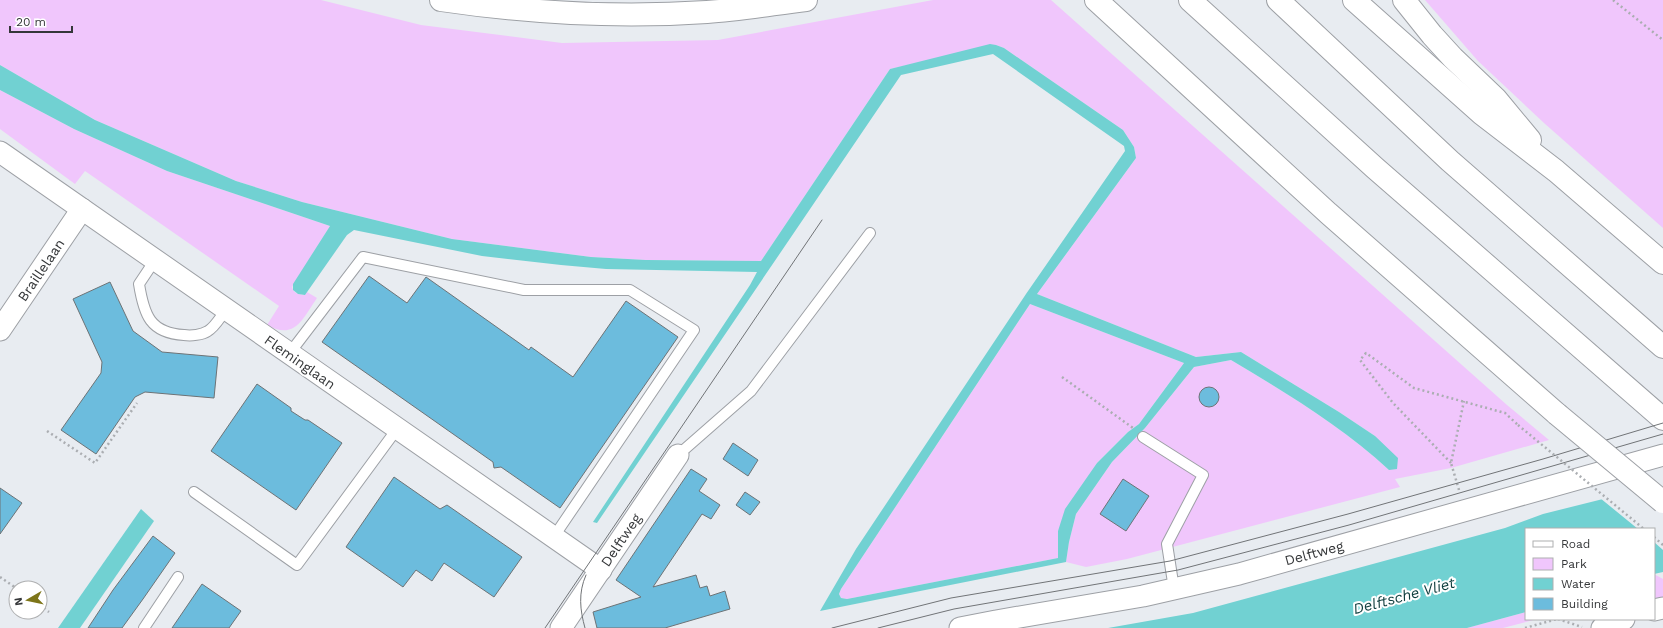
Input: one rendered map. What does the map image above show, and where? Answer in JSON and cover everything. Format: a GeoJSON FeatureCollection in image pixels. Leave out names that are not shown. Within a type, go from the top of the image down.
{"type":"FeatureCollection","features":[{"type":"Feature","properties":{"kind":"highway"},"geometry":{"type":"LineString","coordinates":[[441,0],[516,10],[579,14],[637,15],[708,12],[806,0]]}},
{"type":"Feature","properties":{"kind":"highway"},"geometry":{"type":"LineString","coordinates":[[1096,0],[1328,213],[1557,414],[1663,502]]}},
{"type":"Feature","properties":{"kind":"highway"},"geometry":{"type":"LineString","coordinates":[[1190,0],[1375,168],[1663,419]]}},
{"type":"Feature","properties":{"kind":"highway"},"geometry":{"type":"LineString","coordinates":[[1278,0],[1450,161],[1663,347]]}},
{"type":"Feature","properties":{"kind":"highway"},"geometry":{"type":"LineString","coordinates":[[1354,0],[1482,114],[1556,171],[1663,263]]}},
{"type":"Feature","properties":{"kind":"highway"},"geometry":{"type":"LineString","coordinates":[[1404,0],[1453,58],[1496,99],[1556,171]]}},
{"type":"Feature","properties":{"kind":"street","name":"Fleminglaan"},"geometry":{"type":"LineString","coordinates":[[0,152],[601,570]]}},
{"type":"Feature","properties":{"kind":"street","name":"Braillelaan"},"geometry":{"type":"LineString","coordinates":[[0,330],[82,209]]}},
{"type":"Feature","properties":{"kind":"street","name":"Delftweg"},"geometry":{"type":"LineString","coordinates":[[564,626],[678,455]]}},
{"type":"Feature","properties":{"kind":"street","name":"Delftweg"},"geometry":{"type":"LineString","coordinates":[[960,628],[996,620],[1143,596],[1239,574],[1663,455]]}},
{"type":"Feature","properties":{"kind":"street"},"geometry":{"type":"LineString","coordinates":[[1602,628],[1622,620]]}},
{"type":"Feature","properties":{"kind":"lane"},"geometry":{"type":"LineString","coordinates":[[678,455],[751,391],[870,233]]}},
{"type":"Feature","properties":{"kind":"lane"},"geometry":{"type":"LineString","coordinates":[[289,354],[364,257],[524,290],[630,290],[694,330],[553,538]]}},
{"type":"Feature","properties":{"kind":"lane"},"geometry":{"type":"LineString","coordinates":[[155,260],[139,284],[141,298],[148,318],[159,330],[172,335],[190,336],[208,331],[226,310]]}},
{"type":"Feature","properties":{"kind":"lane"},"geometry":{"type":"LineString","coordinates":[[194,492],[297,565],[397,429]]}},
{"type":"Feature","properties":{"kind":"lane"},"geometry":{"type":"LineString","coordinates":[[1143,437],[1203,474],[1167,544],[1174,589]]}},
{"type":"Feature","properties":{"kind":"lane"},"geometry":{"type":"LineString","coordinates":[[144,628],[178,577]]}},
{"type":"Feature","properties":{"kind":"path"},"geometry":{"type":"LineString","coordinates":[[1613,0],[1663,40]]}},
{"type":"Feature","properties":{"kind":"path"},"geometry":{"type":"LineString","coordinates":[[1451,463],[1393,403],[1360,360],[1366,353],[1414,388],[1505,413],[1643,528]]}},
{"type":"Feature","properties":{"kind":"path"},"geometry":{"type":"LineString","coordinates":[[1062,377],[1132,427]]}},
{"type":"Feature","properties":{"kind":"path"},"geometry":{"type":"LineString","coordinates":[[1464,401],[1451,463],[1464,511]]}},
{"type":"Feature","properties":{"kind":"path"},"geometry":{"type":"LineString","coordinates":[[48,431],[95,463],[137,403]]}},
{"type":"Feature","properties":{"kind":"path"},"geometry":{"type":"LineString","coordinates":[[1655,538],[1663,545]]}},
{"type":"Feature","properties":{"kind":"path"},"geometry":{"type":"LineString","coordinates":[[1525,628],[1554,620]]}},
{"type":"Feature","properties":{"kind":"path"},"geometry":{"type":"LineString","coordinates":[[1561,620],[1586,628]]}},
{"type":"Feature","properties":{"kind":"green space"},"geometry":{"type":"Polygon","coordinates":[[[0,0],[321,0],[421,25],[562,43],[718,40],[933,0],[1051,0],[1507,405],[1549,440],[1451,468],[1395,479],[1400,487],[1127,559],[1086,567],[1066,562],[1076,514],[1112,462],[1145,428],[1194,367],[1231,360],[1313,411],[1352,439],[1389,470],[1375,436],[1339,412],[1241,352],[1196,357],[1037,294],[1136,158],[1134,147],[1123,130],[1004,48],[996,45],[890,69],[761,261],[646,260],[591,257],[452,239],[302,202],[236,181],[95,120],[0,65],[0,0]]]}},
{"type":"Feature","properties":{"kind":"green space"},"geometry":{"type":"Polygon","coordinates":[[[1425,0],[1663,0],[1663,228],[1544,123],[1478,61],[1425,0]]]}},
{"type":"Feature","properties":{"kind":"green space"},"geometry":{"type":"Polygon","coordinates":[[[0,90],[74,129],[167,171],[330,226],[292,287],[297,293],[305,295],[307,292],[317,298],[302,320],[291,329],[285,330],[267,325],[279,306],[85,171],[75,184],[0,129],[0,90]]]}},
{"type":"Feature","properties":{"kind":"green space"},"geometry":{"type":"Polygon","coordinates":[[[1030,304],[1184,363],[1139,424],[1128,432],[1097,463],[1058,531],[1058,558],[847,599],[841,598],[839,594],[841,589],[1030,304]]]}},
{"type":"Feature","properties":{"kind":"green space"},"geometry":{"type":"Polygon","coordinates":[[[1655,575],[1663,579],[1663,600],[1655,603],[1655,575]]]}},
{"type":"Feature","properties":{"kind":"green space"},"geometry":{"type":"Polygon","coordinates":[[[1525,612],[1525,620],[1533,620],[1503,628],[1467,628],[1525,612]]]}},
{"type":"Feature","properties":{"kind":"water"},"geometry":{"type":"Polygon","coordinates":[[[990,44],[996,45],[1004,48],[1123,130],[1134,147],[1136,158],[1037,294],[1196,357],[1241,352],[1339,412],[1375,436],[1398,458],[1397,469],[1389,470],[1352,439],[1313,411],[1231,360],[1194,367],[1145,428],[1112,462],[1076,514],[1066,562],[820,611],[856,549],[1026,294],[1125,151],[1124,146],[993,54],[901,75],[597,523],[593,522],[750,285],[757,272],[606,269],[561,265],[482,256],[354,230],[347,235],[305,295],[298,294],[293,290],[293,284],[330,226],[167,171],[74,129],[0,90],[0,65],[95,120],[236,181],[302,202],[452,239],[591,257],[646,260],[761,261],[890,69],[990,44]],[[1030,304],[841,589],[839,594],[841,598],[847,599],[1058,558],[1058,531],[1065,509],[1097,463],[1128,432],[1139,424],[1184,363],[1030,304]]]}},
{"type":"Feature","properties":{"kind":"water","name":"Delftsche Vliet"},"geometry":{"type":"Polygon","coordinates":[[[1663,484],[1663,572],[1655,574],[1655,528],[1525,528],[1525,612],[1467,628],[1108,628],[1193,613],[1505,528],[1543,514],[1663,484]]]}},
{"type":"Feature","properties":{"kind":"water"},"geometry":{"type":"Polygon","coordinates":[[[141,509],[154,521],[80,628],[58,628],[141,509]]]}},
{"type":"Feature","properties":{"kind":"pier"},"geometry":{"type":"Polygon","coordinates":[[[1663,482],[1663,550],[1655,543],[1655,528],[1637,528],[1600,498],[1663,482]]]}},
{"type":"Feature","properties":{"kind":"building"},"geometry":{"type":"Polygon","coordinates":[[[369,276],[407,303],[426,277],[529,350],[531,347],[573,377],[626,301],[678,337],[560,508],[501,467],[494,468],[493,462],[322,342],[369,276]]]}},
{"type":"Feature","properties":{"kind":"building"},"geometry":{"type":"Polygon","coordinates":[[[110,282],[133,331],[162,352],[218,357],[214,398],[145,392],[135,397],[96,454],[61,430],[101,373],[102,362],[73,299],[110,282]]]}},
{"type":"Feature","properties":{"kind":"building"},"geometry":{"type":"Polygon","coordinates":[[[257,384],[291,408],[291,411],[305,420],[308,420],[342,443],[296,510],[211,451],[257,384]]]}},
{"type":"Feature","properties":{"kind":"building"},"geometry":{"type":"Polygon","coordinates":[[[1209,387],[1216,390],[1219,397],[1216,404],[1209,407],[1202,404],[1199,397],[1202,390],[1209,387]]]}},
{"type":"Feature","properties":{"kind":"building"},"geometry":{"type":"Polygon","coordinates":[[[733,443],[758,460],[748,476],[723,459],[733,443]]]}},
{"type":"Feature","properties":{"kind":"building"},"geometry":{"type":"Polygon","coordinates":[[[691,469],[707,479],[699,491],[720,505],[711,519],[702,514],[653,587],[696,575],[700,588],[707,586],[710,596],[725,591],[730,609],[665,628],[597,628],[593,612],[641,597],[616,580],[691,469]]]}},
{"type":"Feature","properties":{"kind":"building"},"geometry":{"type":"Polygon","coordinates":[[[394,477],[440,509],[447,505],[522,557],[494,597],[444,563],[432,581],[416,570],[403,587],[346,547],[394,477]]]}},
{"type":"Feature","properties":{"kind":"building"},"geometry":{"type":"Polygon","coordinates":[[[1123,479],[1149,496],[1126,531],[1100,514],[1123,479]]]}},
{"type":"Feature","properties":{"kind":"building"},"geometry":{"type":"Polygon","coordinates":[[[0,488],[22,503],[0,534],[0,488]]]}},
{"type":"Feature","properties":{"kind":"building"},"geometry":{"type":"Polygon","coordinates":[[[745,492],[760,502],[750,515],[736,505],[745,492]]]}},
{"type":"Feature","properties":{"kind":"building"},"geometry":{"type":"Polygon","coordinates":[[[153,536],[175,553],[143,599],[122,628],[88,628],[113,590],[153,536]]]}},
{"type":"Feature","properties":{"kind":"building"},"geometry":{"type":"Polygon","coordinates":[[[202,584],[241,611],[229,628],[172,628],[202,584]]]}},
{"type":"Feature","properties":{"kind":"tram line"},"geometry":{"type":"LineString","coordinates":[[545,628],[822,220]]}},
{"type":"Feature","properties":{"kind":"tram line"},"geometry":{"type":"LineString","coordinates":[[832,628],[951,598],[1170,561],[1348,514],[1543,459],[1663,423]]}},
{"type":"Feature","properties":{"kind":"tram line"},"geometry":{"type":"LineString","coordinates":[[878,628],[954,609],[1178,570],[1349,525],[1663,434]]}},
{"type":"Feature","properties":{"kind":"tram line"},"geometry":{"type":"LineString","coordinates":[[585,628],[582,615],[581,595],[583,582],[586,575]]}}]}
